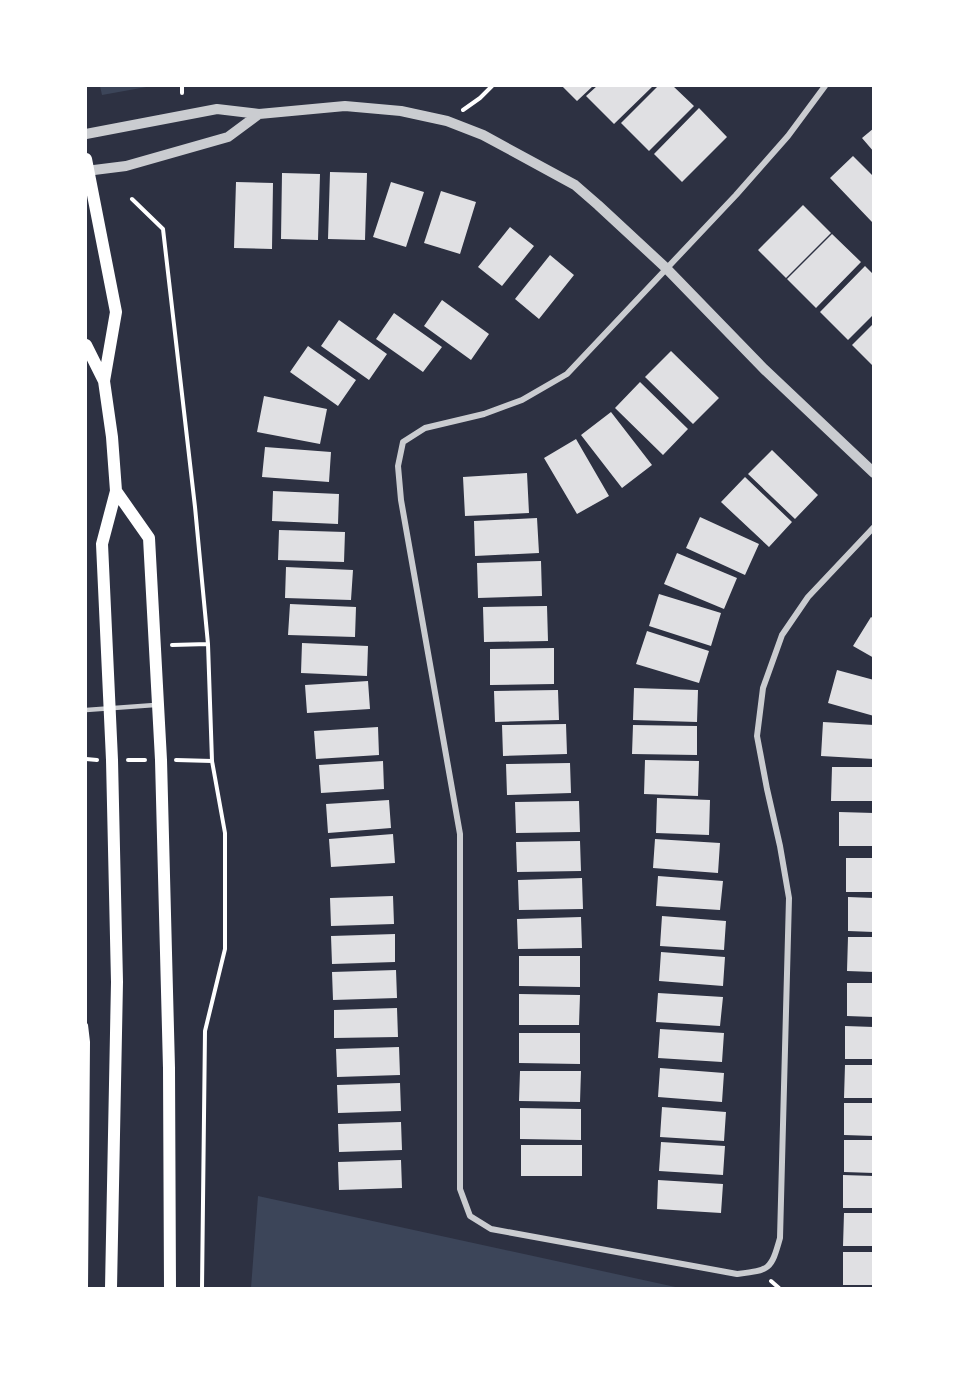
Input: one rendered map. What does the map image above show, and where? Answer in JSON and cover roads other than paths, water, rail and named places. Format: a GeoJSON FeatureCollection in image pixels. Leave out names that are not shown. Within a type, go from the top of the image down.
{"type":"FeatureCollection","features":[{"type":"Feature","properties":{"kind":"main road"},"geometry":{"type":"LineString","coordinates":[[87,167],[116,312],[104,381],[112,437],[116,491],[102,544],[110,709],[117,982],[111,1288]]}},
{"type":"Feature","properties":{"kind":"main road"},"geometry":{"type":"LineString","coordinates":[[86,345],[104,381]]}},
{"type":"Feature","properties":{"kind":"main road"},"geometry":{"type":"LineString","coordinates":[[116,491],[149,538],[161,760],[169,1068],[170,1288]]}},
{"type":"Feature","properties":{"kind":"street"},"geometry":{"type":"LineString","coordinates":[[825,86],[788,136],[567,374],[522,400],[484,414],[425,428],[403,442],[398,466],[401,500],[460,834],[460,1189],[470,1216],[491,1229],[737,1274],[760,1271],[773,1262],[780,1238],[789,898],[758,736],[764,688],[782,635],[808,597],[873,527]]}},
{"type":"Feature","properties":{"kind":"street"},"geometry":{"type":"LineString","coordinates":[[86,134],[217,109],[259,114],[345,106],[401,111],[447,121],[483,135],[575,185],[666,268],[764,369],[873,473]]}},
{"type":"Feature","properties":{"kind":"street"},"geometry":{"type":"LineString","coordinates":[[87,167],[126,166],[228,137],[259,114]]}},
{"type":"Feature","properties":{"kind":"lane"},"geometry":{"type":"LineString","coordinates":[[86,710],[158,705]]}}]}
